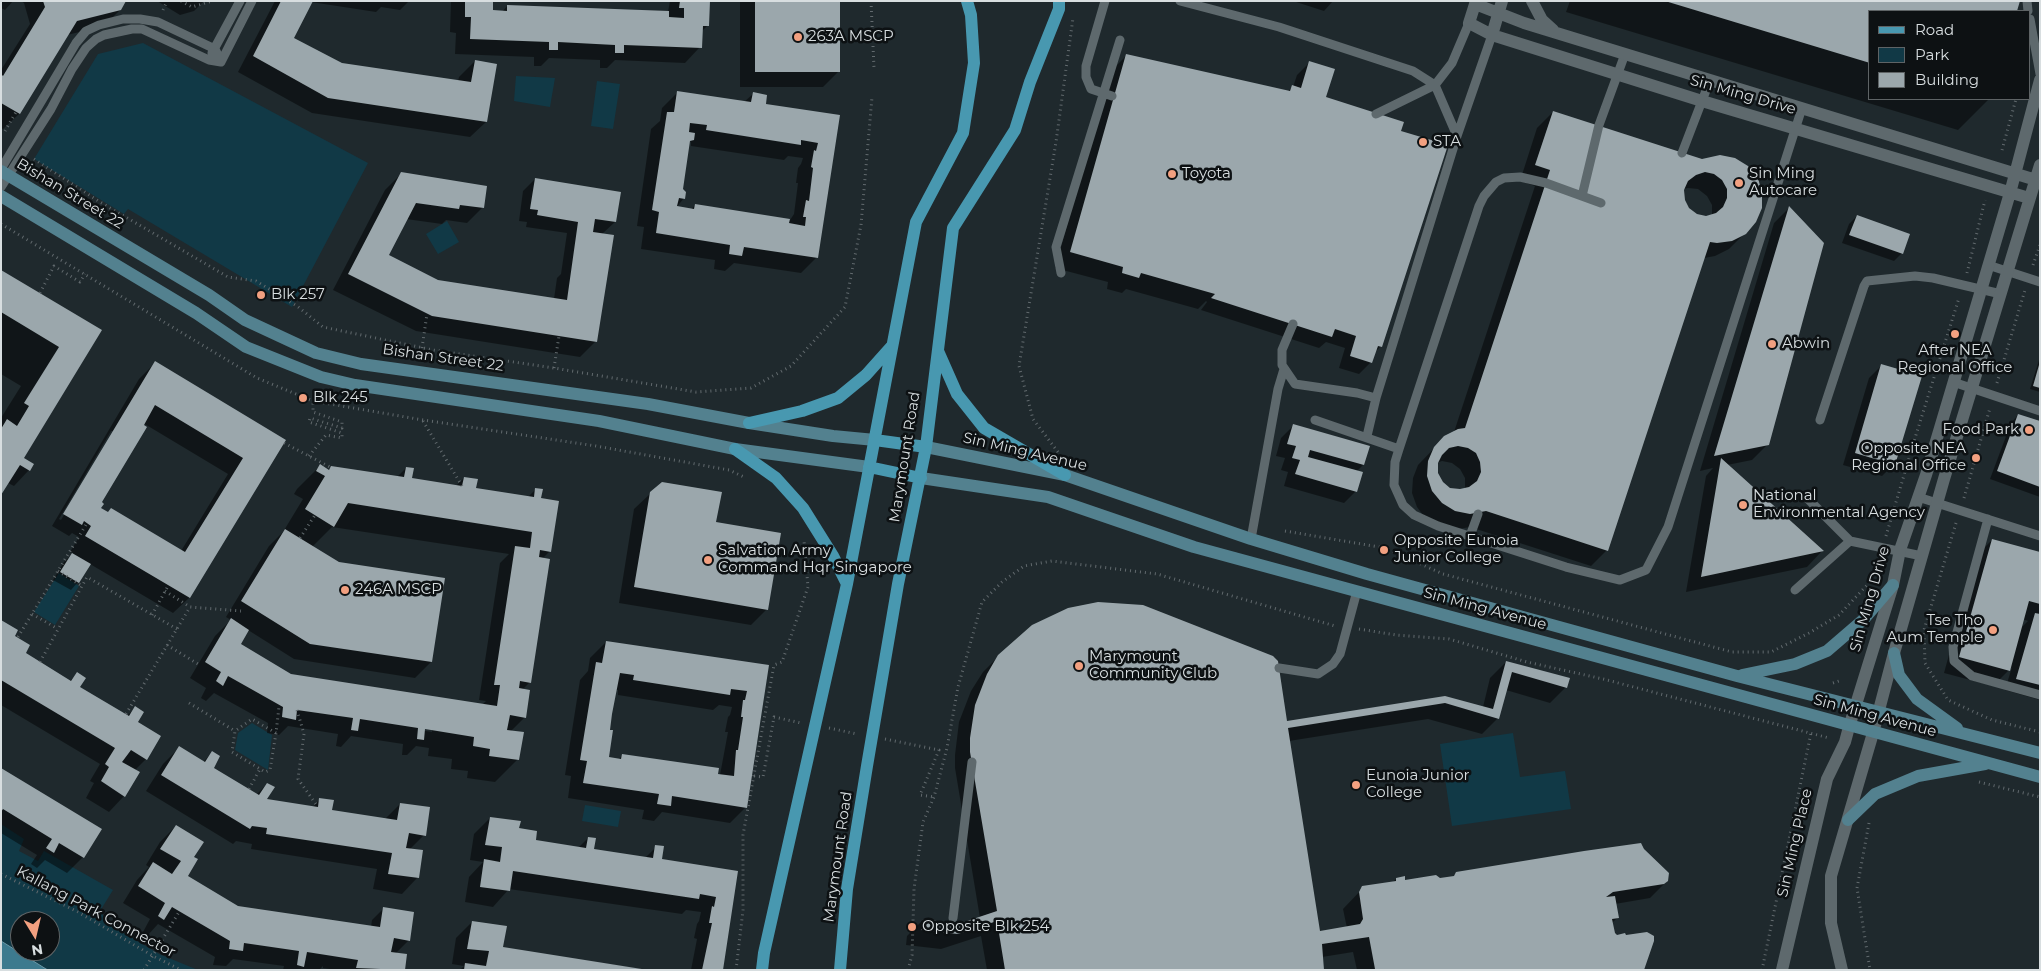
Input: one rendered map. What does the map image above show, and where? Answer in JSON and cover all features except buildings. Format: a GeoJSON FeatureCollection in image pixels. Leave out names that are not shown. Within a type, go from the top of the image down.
{"type":"FeatureCollection","features":[{"type":"Feature","properties":{"kind":"main road"},"geometry":{"type":"LineString","coordinates":[[762,970],[766,943],[846,584],[916,222],[963,133],[974,63],[971,15],[967,1]]}},
{"type":"Feature","properties":{"kind":"main road","name":"Marymount Road"},"geometry":{"type":"LineString","coordinates":[[840,970],[847,889],[868,757],[898,584],[926,447],[953,228],[1015,130],[1030,82],[1059,9],[1059,1]]}},
{"type":"Feature","properties":{"kind":"main road","name":"Bishan Street 22"},"geometry":{"type":"LineString","coordinates":[[4,172],[209,295],[245,320],[316,353],[361,364],[648,404],[749,423],[833,436],[926,447]]}},
{"type":"Feature","properties":{"kind":"main road"},"geometry":{"type":"LineString","coordinates":[[1,196],[196,313],[246,347],[321,377],[355,385],[609,423],[735,449],[869,467],[921,478]]}},
{"type":"Feature","properties":{"kind":"main road"},"geometry":{"type":"LineString","coordinates":[[749,423],[802,411],[838,398],[866,376],[891,347]]}},
{"type":"Feature","properties":{"kind":"main road"},"geometry":{"type":"LineString","coordinates":[[938,351],[957,394],[984,428],[1065,475]]}},
{"type":"Feature","properties":{"kind":"main road","name":"Sin Ming Avenue"},"geometry":{"type":"LineString","coordinates":[[926,447],[1065,475],[1252,539],[1404,584],[1738,676],[2040,753]]}},
{"type":"Feature","properties":{"kind":"main road"},"geometry":{"type":"LineString","coordinates":[[735,449],[776,478],[803,508],[833,556],[846,584]]}},
{"type":"Feature","properties":{"kind":"main road","name":"Sin Ming Avenue"},"geometry":{"type":"LineString","coordinates":[[921,478],[1048,497],[1194,547],[1816,718],[2040,777]]}},
{"type":"Feature","properties":{"kind":"main road"},"geometry":{"type":"LineString","coordinates":[[1738,676],[1795,664],[1827,651],[1864,620],[1893,584]]}},
{"type":"Feature","properties":{"kind":"main road"},"geometry":{"type":"LineString","coordinates":[[1894,653],[1899,675],[1917,699],[1951,725],[1973,737]]}},
{"type":"Feature","properties":{"kind":"main road"},"geometry":{"type":"LineString","coordinates":[[1848,820],[1875,794],[1918,776],[1990,763]]}},
{"type":"Feature","properties":{"kind":"street"},"geometry":{"type":"LineString","coordinates":[[1492,35],[1502,1]]}},
{"type":"Feature","properties":{"kind":"street"},"geometry":{"type":"LineString","coordinates":[[1532,1],[1542,20],[1555,32]]}},
{"type":"Feature","properties":{"kind":"street"},"geometry":{"type":"LineString","coordinates":[[1468,23],[1475,3]]}},
{"type":"Feature","properties":{"kind":"street","name":"Sin Ming Drive"},"geometry":{"type":"LineString","coordinates":[[1475,3],[1498,14],[1624,54],[2036,180]]}},
{"type":"Feature","properties":{"kind":"street","name":"Sin Ming Drive"},"geometry":{"type":"LineString","coordinates":[[1468,23],[1492,35],[1702,101],[2010,194],[2029,198]]}},
{"type":"Feature","properties":{"kind":"street","name":"Sin Ming Drive"},"geometry":{"type":"LineString","coordinates":[[1850,727],[1855,705],[1893,584],[1900,550],[1918,497],[2010,194],[2040,80]]}},
{"type":"Feature","properties":{"kind":"street"},"geometry":{"type":"LineString","coordinates":[[1842,970],[1830,923],[1831,876],[1880,712],[1894,653],[1937,503],[2040,165]]}},
{"type":"Feature","properties":{"kind":"street","name":"Sin Ming Place"},"geometry":{"type":"LineString","coordinates":[[1782,970],[1827,779],[1850,727]]}},
{"type":"Feature","properties":{"kind":"lane"},"geometry":{"type":"LineString","coordinates":[[209,60],[240,1]]}},
{"type":"Feature","properties":{"kind":"lane"},"geometry":{"type":"LineString","coordinates":[[220,62],[252,1]]}},
{"type":"Feature","properties":{"kind":"lane"},"geometry":{"type":"LineString","coordinates":[[1105,1],[1086,66],[1086,77],[1092,89],[1112,96]]}},
{"type":"Feature","properties":{"kind":"lane"},"geometry":{"type":"LineString","coordinates":[[1180,1],[1299,33],[1413,71],[1435,85],[1457,136]]}},
{"type":"Feature","properties":{"kind":"lane"},"geometry":{"type":"LineString","coordinates":[[1,187],[4,172],[76,43],[86,31],[98,25],[123,19],[140,18],[170,27],[214,49],[220,62]]}},
{"type":"Feature","properties":{"kind":"lane"},"geometry":{"type":"LineString","coordinates":[[1376,114],[1435,85],[1452,63],[1468,23]]}},
{"type":"Feature","properties":{"kind":"lane"},"geometry":{"type":"LineString","coordinates":[[2031,25],[2040,74]]}},
{"type":"Feature","properties":{"kind":"lane"},"geometry":{"type":"LineString","coordinates":[[4,172],[23,151],[51,109],[86,48],[96,39],[104,35],[132,29],[142,30],[209,60],[220,62]]}},
{"type":"Feature","properties":{"kind":"lane"},"geometry":{"type":"LineString","coordinates":[[1367,436],[1376,398],[1457,136],[1492,35]]}},
{"type":"Feature","properties":{"kind":"lane"},"geometry":{"type":"LineString","coordinates":[[1061,273],[1056,247],[1120,40]]}},
{"type":"Feature","properties":{"kind":"lane"},"geometry":{"type":"LineString","coordinates":[[1582,196],[1599,125],[1624,54]]}},
{"type":"Feature","properties":{"kind":"lane"},"geometry":{"type":"LineString","coordinates":[[1682,153],[1710,80]]}},
{"type":"Feature","properties":{"kind":"lane"},"geometry":{"type":"LineString","coordinates":[[1601,203],[1546,183],[1520,177],[1504,178],[1496,182],[1484,196],[1479,206],[1398,449],[1395,462],[1394,485],[1403,505],[1414,515],[1425,521],[1566,567],[1620,580],[1646,570],[1668,527],[1802,108]]}},
{"type":"Feature","properties":{"kind":"lane"},"geometry":{"type":"LineString","coordinates":[[1988,265],[2040,282]]}},
{"type":"Feature","properties":{"kind":"lane"},"geometry":{"type":"LineString","coordinates":[[1820,420],[1867,281],[1915,276],[2001,294]]}},
{"type":"Feature","properties":{"kind":"lane"},"geometry":{"type":"LineString","coordinates":[[1293,324],[1282,350],[1282,365],[1292,382],[1298,385],[1357,393],[1376,398]]}},
{"type":"Feature","properties":{"kind":"lane"},"geometry":{"type":"LineString","coordinates":[[1252,539],[1278,389],[1284,368]]}},
{"type":"Feature","properties":{"kind":"lane"},"geometry":{"type":"LineString","coordinates":[[1953,382],[1972,390],[2040,411]]}},
{"type":"Feature","properties":{"kind":"lane"},"geometry":{"type":"LineString","coordinates":[[1315,420],[1367,436],[1398,449]]}},
{"type":"Feature","properties":{"kind":"lane"},"geometry":{"type":"LineString","coordinates":[[1918,497],[2040,536]]}},
{"type":"Feature","properties":{"kind":"lane"},"geometry":{"type":"LineString","coordinates":[[1806,498],[1850,541],[1922,556]]}},
{"type":"Feature","properties":{"kind":"lane"},"geometry":{"type":"LineString","coordinates":[[1470,536],[1478,514]]}},
{"type":"Feature","properties":{"kind":"lane"},"geometry":{"type":"LineString","coordinates":[[1988,520],[1953,647],[1954,661],[1972,676],[2040,695]]}},
{"type":"Feature","properties":{"kind":"lane"},"geometry":{"type":"LineString","coordinates":[[1795,590],[1850,541]]}},
{"type":"Feature","properties":{"kind":"lane"},"geometry":{"type":"LineString","coordinates":[[1279,668],[1318,674],[1333,664],[1340,654],[1357,591]]}},
{"type":"Feature","properties":{"kind":"lane"},"geometry":{"type":"LineString","coordinates":[[953,918],[972,762]]}},
{"type":"Feature","properties":{"kind":"path"},"geometry":{"type":"LineString","coordinates":[[181,1],[192,7],[212,1]]}},
{"type":"Feature","properties":{"kind":"path"},"geometry":{"type":"LineString","coordinates":[[872,1],[874,68]]}},
{"type":"Feature","properties":{"kind":"path"},"geometry":{"type":"LineString","coordinates":[[1033,419],[1019,366],[1059,124],[1073,16]]}},
{"type":"Feature","properties":{"kind":"path"},"geometry":{"type":"LineString","coordinates":[[23,151],[100,202],[228,277],[256,281],[297,306],[323,327],[433,350],[696,392],[751,388],[791,366],[845,307],[861,225],[872,97]]}},
{"type":"Feature","properties":{"kind":"path"},"geometry":{"type":"LineString","coordinates":[[2002,150],[2016,100]]}},
{"type":"Feature","properties":{"kind":"path"},"geometry":{"type":"LineString","coordinates":[[1,138],[16,112]]}},
{"type":"Feature","properties":{"kind":"path"},"geometry":{"type":"LineString","coordinates":[[1282,531],[1384,548],[1443,574],[1732,652],[1771,652],[1839,615],[1869,583],[1883,547],[1915,438],[1964,285],[1986,200]]}},
{"type":"Feature","properties":{"kind":"path"},"geometry":{"type":"LineString","coordinates":[[1,224],[257,378],[313,401],[596,446],[729,470],[753,480]]}},
{"type":"Feature","properties":{"kind":"path"},"geometry":{"type":"LineString","coordinates":[[40,293],[54,266],[80,282],[85,274]]}},
{"type":"Feature","properties":{"kind":"path"},"geometry":{"type":"LineString","coordinates":[[422,348],[428,314]]}},
{"type":"Feature","properties":{"kind":"path"},"geometry":{"type":"LineString","coordinates":[[554,368],[559,336]]}},
{"type":"Feature","properties":{"kind":"path"},"geometry":{"type":"LineString","coordinates":[[309,456],[326,435],[342,438],[342,433],[309,422],[310,418],[342,428],[342,422],[313,412],[313,401]]}},
{"type":"Feature","properties":{"kind":"path"},"geometry":{"type":"LineString","coordinates":[[423,420],[462,486]]}},
{"type":"Feature","properties":{"kind":"path"},"geometry":{"type":"LineString","coordinates":[[284,443],[330,468]]}},
{"type":"Feature","properties":{"kind":"path"},"geometry":{"type":"LineString","coordinates":[[300,538],[315,516]]}},
{"type":"Feature","properties":{"kind":"path"},"geometry":{"type":"LineString","coordinates":[[18,637],[87,523]]}},
{"type":"Feature","properties":{"kind":"path"},"geometry":{"type":"LineString","coordinates":[[736,970],[744,910],[743,835],[774,665],[782,662],[808,587],[804,539]]}},
{"type":"Feature","properties":{"kind":"path"},"geometry":{"type":"LineString","coordinates":[[908,970],[912,955],[914,889],[922,822],[934,797],[947,748],[958,687],[982,602],[1002,582],[1024,566],[1052,561],[1157,574],[1332,626],[1396,635],[1449,639],[1527,662],[1603,679],[1845,742]]}},
{"type":"Feature","properties":{"kind":"path"},"geometry":{"type":"LineString","coordinates":[[58,571],[82,586]]}},
{"type":"Feature","properties":{"kind":"path"},"geometry":{"type":"LineString","coordinates":[[40,662],[87,577],[177,629]]}},
{"type":"Feature","properties":{"kind":"path"},"geometry":{"type":"LineString","coordinates":[[152,615],[168,586]]}},
{"type":"Feature","properties":{"kind":"path"},"geometry":{"type":"LineString","coordinates":[[165,591],[190,607],[242,611]]}},
{"type":"Feature","properties":{"kind":"path"},"geometry":{"type":"LineString","coordinates":[[126,714],[190,607]]}},
{"type":"Feature","properties":{"kind":"path"},"geometry":{"type":"LineString","coordinates":[[32,614],[58,629]]}},
{"type":"Feature","properties":{"kind":"path"},"geometry":{"type":"LineString","coordinates":[[167,645],[198,664]]}},
{"type":"Feature","properties":{"kind":"path"},"geometry":{"type":"LineString","coordinates":[[1822,698],[1826,686],[1839,681]]}},
{"type":"Feature","properties":{"kind":"path"},"geometry":{"type":"LineString","coordinates":[[189,703],[235,731]]}},
{"type":"Feature","properties":{"kind":"path"},"geometry":{"type":"LineString","coordinates":[[276,733],[252,719],[235,731],[232,752],[265,772],[270,770],[276,733],[279,707]]}},
{"type":"Feature","properties":{"kind":"path"},"geometry":{"type":"LineString","coordinates":[[297,710],[304,734],[298,779],[318,807]]}},
{"type":"Feature","properties":{"kind":"path"},"geometry":{"type":"LineString","coordinates":[[754,776],[763,777],[774,717]]}},
{"type":"Feature","properties":{"kind":"path"},"geometry":{"type":"LineString","coordinates":[[1762,970],[1811,733],[1816,718]]}},
{"type":"Feature","properties":{"kind":"path"},"geometry":{"type":"LineString","coordinates":[[934,797],[920,795],[938,750]]}},
{"type":"Feature","properties":{"kind":"path"},"geometry":{"type":"LineString","coordinates":[[249,789],[260,769]]}},
{"type":"Feature","properties":{"kind":"path"},"geometry":{"type":"LineString","coordinates":[[1870,970],[1857,888],[1869,822],[1874,817]]}},
{"type":"Feature","properties":{"kind":"path","name":"Kallang Park Connector"},"geometry":{"type":"LineString","coordinates":[[1,874],[78,912],[153,956],[181,970]]}},
{"type":"Feature","properties":{"kind":"path"},"geometry":{"type":"LineString","coordinates":[[144,970],[179,912]]}},
{"type":"Feature","properties":{"kind":"green space"},"geometry":{"type":"Polygon","coordinates":[[[143,43],[368,163],[292,307],[128,209],[124,214],[34,159],[98,54],[143,43]]]}},
{"type":"Feature","properties":{"kind":"green space"},"geometry":{"type":"Polygon","coordinates":[[[516,76],[555,78],[550,107],[514,101],[516,76]]]}},
{"type":"Feature","properties":{"kind":"green space"},"geometry":{"type":"Polygon","coordinates":[[[597,81],[620,84],[613,129],[591,126],[597,81]]]}},
{"type":"Feature","properties":{"kind":"green space"},"geometry":{"type":"Polygon","coordinates":[[[447,221],[459,242],[438,254],[426,234],[447,221]]]}},
{"type":"Feature","properties":{"kind":"green space"},"geometry":{"type":"Polygon","coordinates":[[[59,573],[79,586],[55,625],[34,612],[59,573]]]}},
{"type":"Feature","properties":{"kind":"green space"},"geometry":{"type":"Polygon","coordinates":[[[252,723],[272,735],[268,770],[235,750],[238,733],[252,723]]]}},
{"type":"Feature","properties":{"kind":"green space"},"geometry":{"type":"Polygon","coordinates":[[[1513,733],[1520,777],[1565,771],[1571,809],[1452,826],[1440,744],[1513,733]]]}},
{"type":"Feature","properties":{"kind":"green space"},"geometry":{"type":"Polygon","coordinates":[[[585,805],[621,811],[618,827],[582,821],[585,805]]]}},
{"type":"Feature","properties":{"kind":"green space"},"geometry":{"type":"Polygon","coordinates":[[[1,824],[24,839],[19,851],[38,861],[44,851],[113,890],[100,911],[109,924],[159,954],[198,970],[1,970],[1,824]]]}},
{"type":"Feature","properties":{"kind":"shaded area"},"geometry":{"type":"Polygon","coordinates":[[[1,941],[10,947],[10,961],[33,961],[48,970],[1,970],[1,941]]]}},
{"type":"Feature","properties":{"kind":"place","name":"263A MSCP"},"geometry":{"type":"Point","coordinates":[798,37]}},
{"type":"Feature","properties":{"kind":"place","name":"STA"},"geometry":{"type":"Point","coordinates":[1423,142]}},
{"type":"Feature","properties":{"kind":"place","name":"Toyota"},"geometry":{"type":"Point","coordinates":[1172,174]}},
{"type":"Feature","properties":{"kind":"place","name":"Sin Ming Autocare"},"geometry":{"type":"Point","coordinates":[1739,183]}},
{"type":"Feature","properties":{"kind":"place","name":"Blk 257"},"geometry":{"type":"Point","coordinates":[261,295]}},
{"type":"Feature","properties":{"kind":"place","name":"After NEA Regional Office"},"geometry":{"type":"Point","coordinates":[1955,334]}},
{"type":"Feature","properties":{"kind":"place","name":"Abwin"},"geometry":{"type":"Point","coordinates":[1772,344]}},
{"type":"Feature","properties":{"kind":"place","name":"Blk 245"},"geometry":{"type":"Point","coordinates":[303,398]}},
{"type":"Feature","properties":{"kind":"place","name":"Food Park"},"geometry":{"type":"Point","coordinates":[2029,430]}},
{"type":"Feature","properties":{"kind":"place","name":"Opposite NEA Regional Office"},"geometry":{"type":"Point","coordinates":[1976,458]}},
{"type":"Feature","properties":{"kind":"place","name":"National Environmental Agency"},"geometry":{"type":"Point","coordinates":[1743,505]}},
{"type":"Feature","properties":{"kind":"place","name":"Opposite Eunoia Junior College"},"geometry":{"type":"Point","coordinates":[1384,550]}},
{"type":"Feature","properties":{"kind":"place","name":"Salvation Army Command Hqr Singapore"},"geometry":{"type":"Point","coordinates":[708,560]}},
{"type":"Feature","properties":{"kind":"place","name":"246A MSCP"},"geometry":{"type":"Point","coordinates":[345,590]}},
{"type":"Feature","properties":{"kind":"place","name":"Tse Tho Aum Temple"},"geometry":{"type":"Point","coordinates":[1993,630]}},
{"type":"Feature","properties":{"kind":"place","name":"Marymount Community Club"},"geometry":{"type":"Point","coordinates":[1079,666]}},
{"type":"Feature","properties":{"kind":"place","name":"Eunoia Junior College"},"geometry":{"type":"Point","coordinates":[1356,785]}},
{"type":"Feature","properties":{"kind":"place","name":"Opposite Blk 254"},"geometry":{"type":"Point","coordinates":[912,927]}}]}
